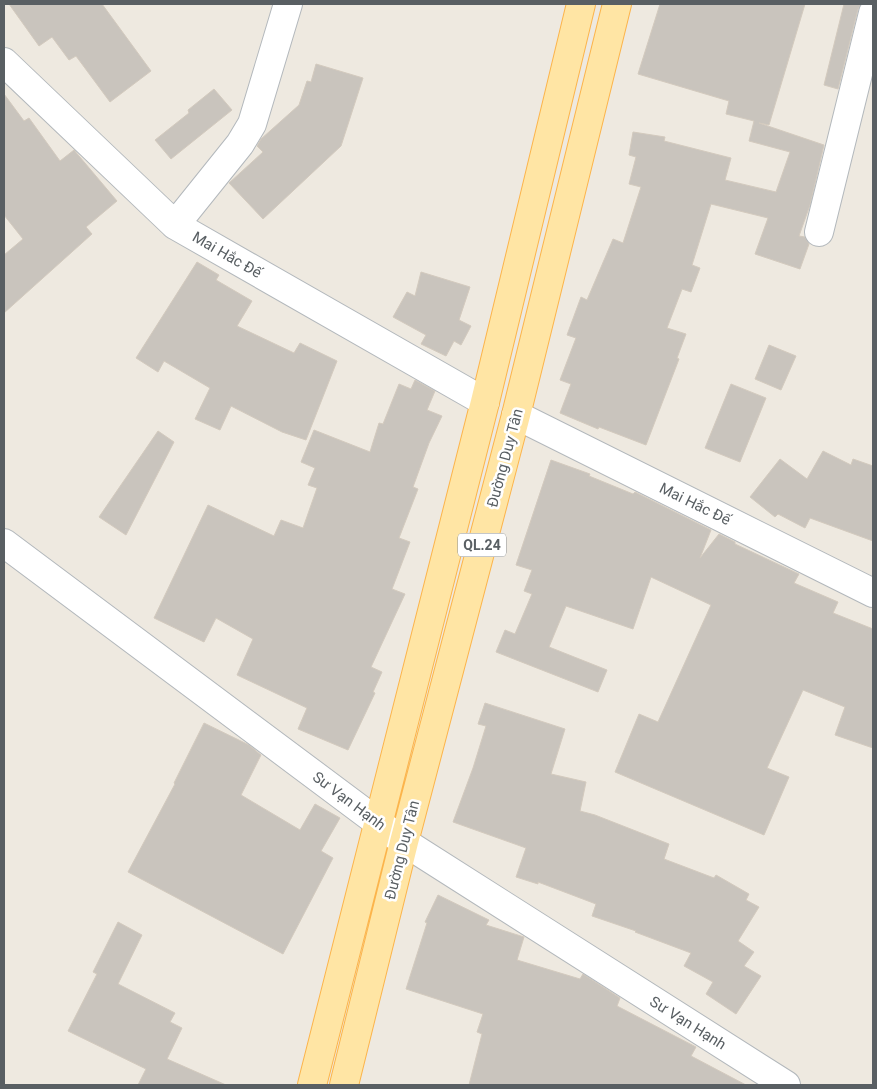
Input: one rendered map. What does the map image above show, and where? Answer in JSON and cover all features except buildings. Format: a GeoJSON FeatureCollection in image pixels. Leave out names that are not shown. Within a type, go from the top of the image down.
{"type":"FeatureCollection","features":[{"type":"Feature","properties":{"kind":"main road","name":"Đường Duy Tân"},"geometry":{"type":"LineString","coordinates":[[312,1085],[485,402],[581,4]]}},
{"type":"Feature","properties":{"kind":"main road","name":"Đường Duy Tân"},"geometry":{"type":"LineString","coordinates":[[344,1085],[404,842],[516,416],[618,4]]}},
{"type":"Feature","properties":{"kind":"street"},"geometry":{"type":"LineString","coordinates":[[175,225],[240,144],[252,124],[288,4]]}},
{"type":"Feature","properties":{"kind":"street"},"geometry":{"type":"LineString","coordinates":[[819,232],[873,14]]}},
{"type":"Feature","properties":{"kind":"street","name":"Mai Hắc Đế"},"geometry":{"type":"LineString","coordinates":[[4,62],[175,225],[485,402]]}},
{"type":"Feature","properties":{"kind":"street","name":"Mai Hắc Đế"},"geometry":{"type":"LineString","coordinates":[[516,416],[873,593]]}},
{"type":"Feature","properties":{"kind":"street","name":"Sư Vạn Hạnh"},"geometry":{"type":"LineString","coordinates":[[5,547],[404,842],[786,1085]]}}]}
